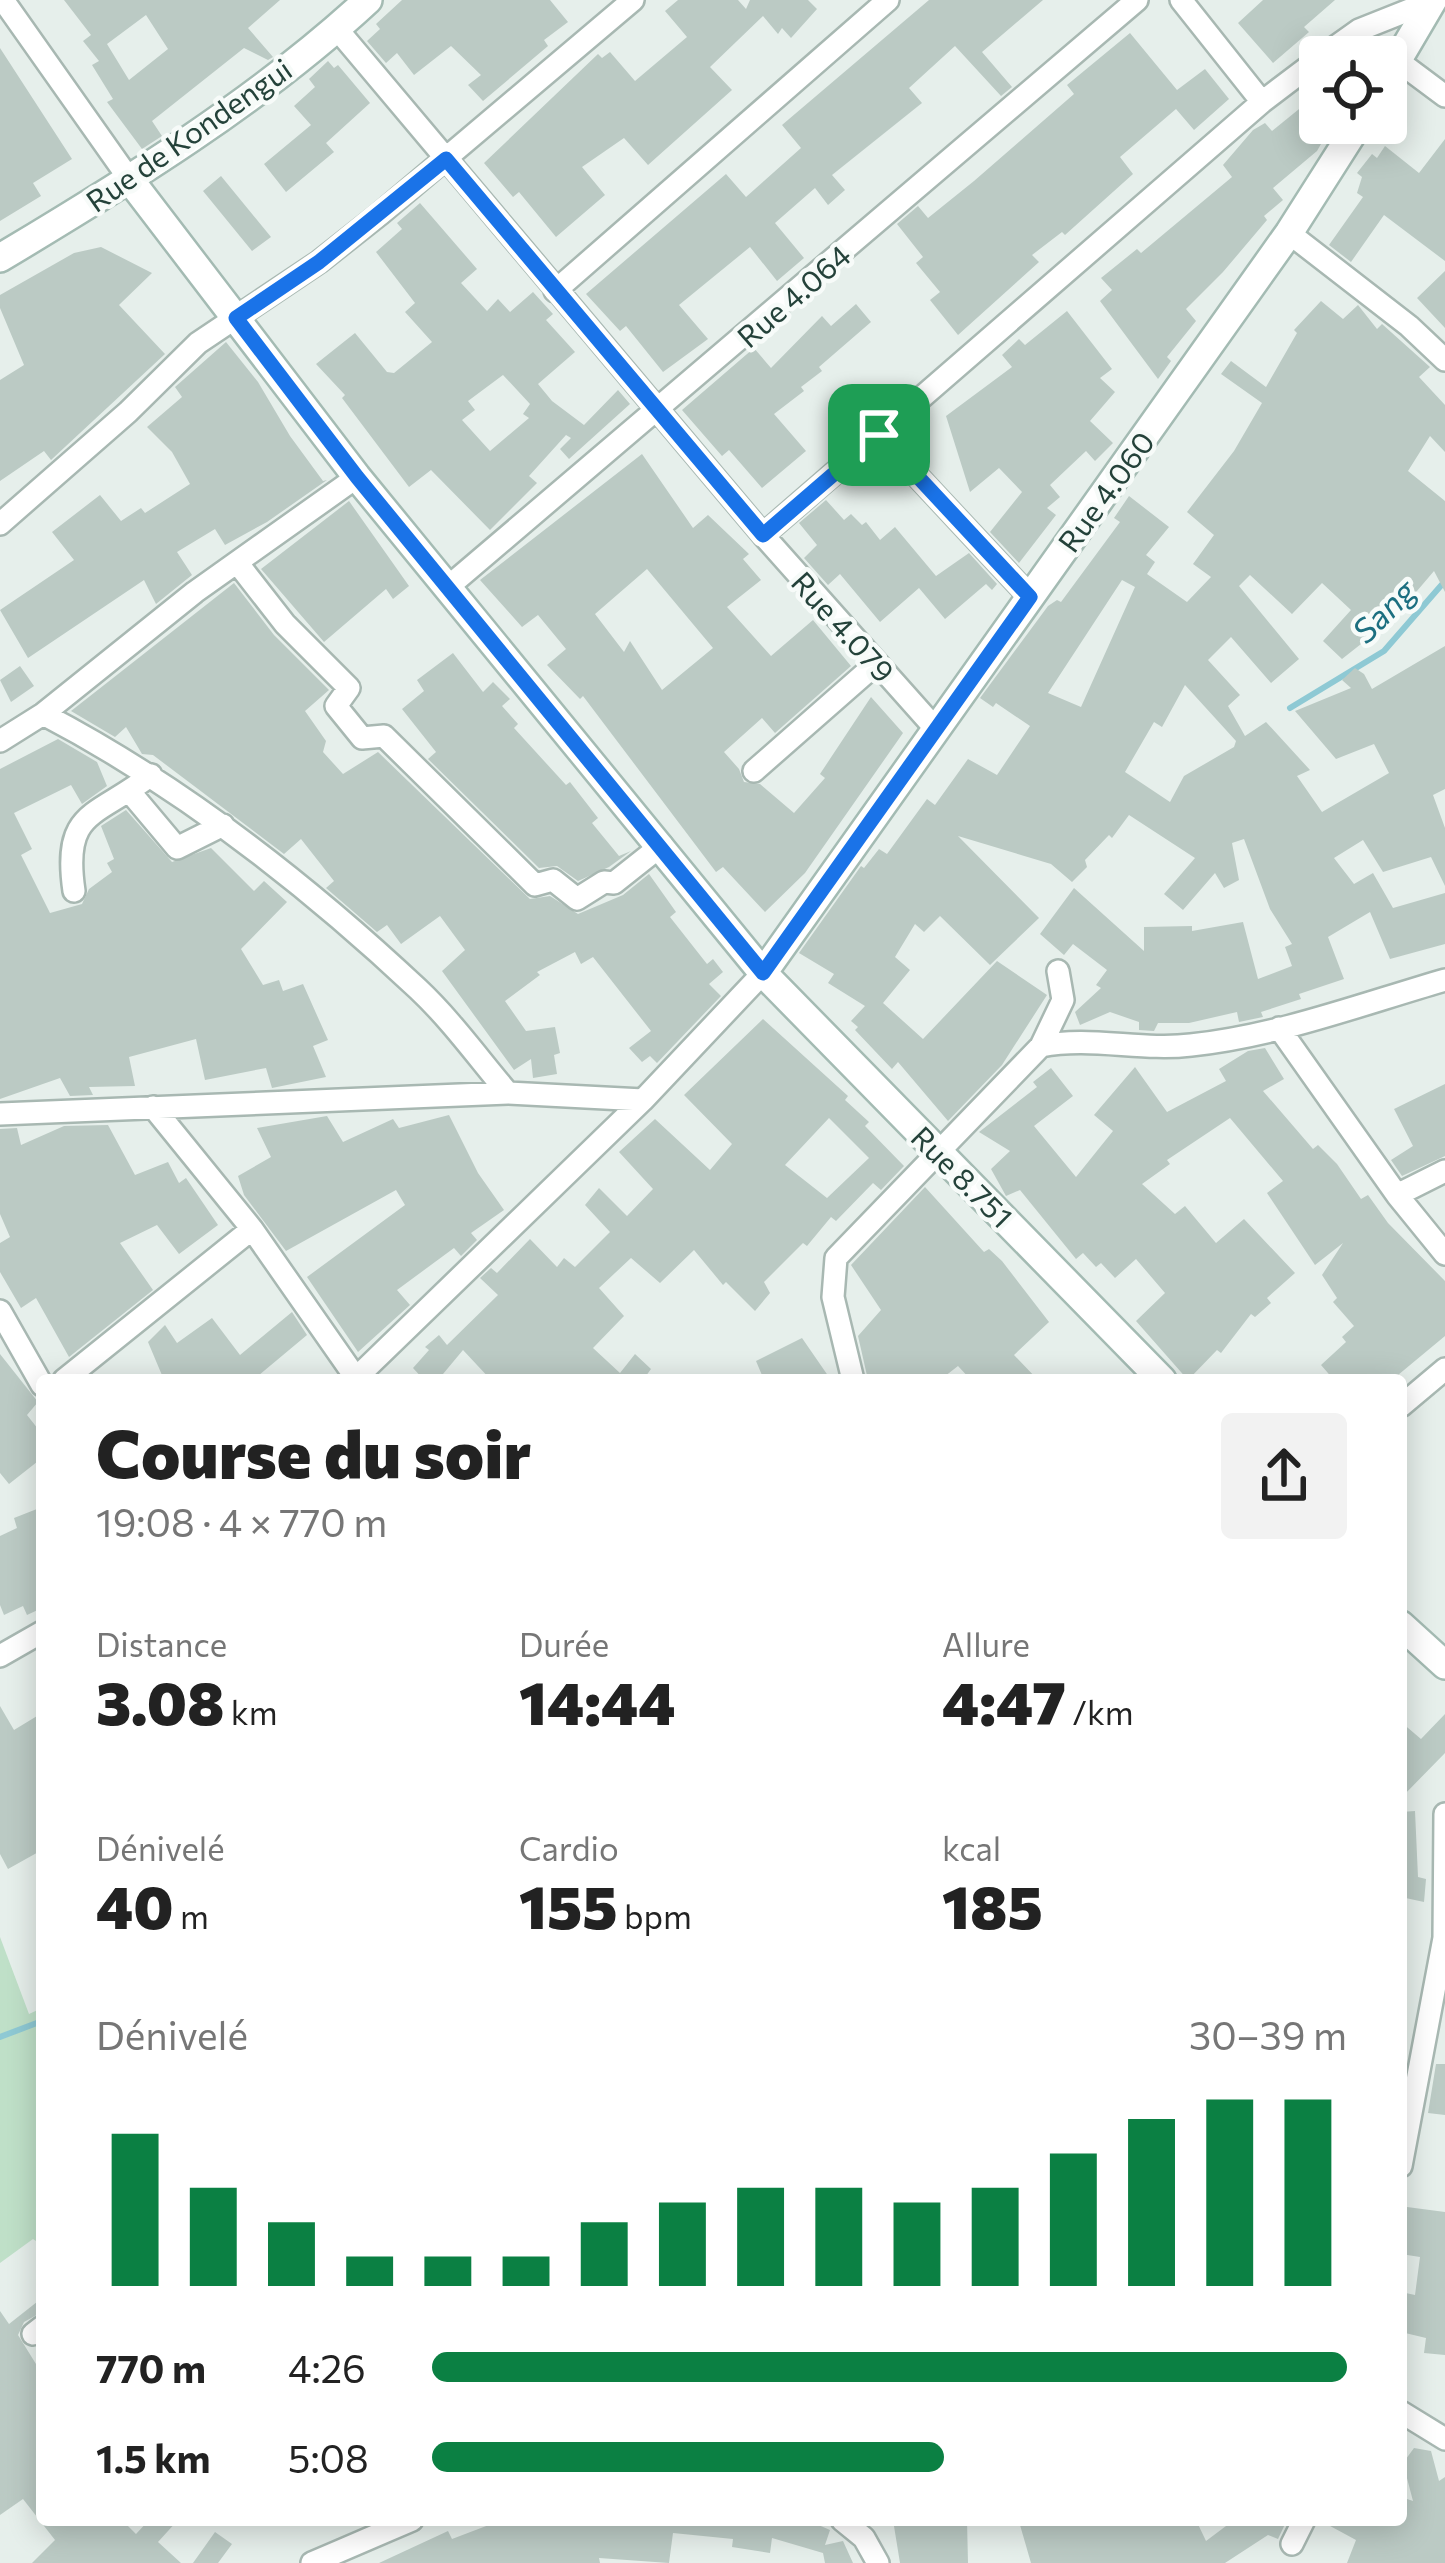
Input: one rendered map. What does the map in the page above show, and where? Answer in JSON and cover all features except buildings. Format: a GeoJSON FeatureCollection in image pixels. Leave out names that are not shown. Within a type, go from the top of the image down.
{"type":"FeatureCollection","features":[{"type":"Feature","properties":{"kind":"main road","name":"Rue de Kondengui"},"geometry":{"type":"LineString","coordinates":[[0,258],[130,180],[337,29],[368,0]]}},
{"type":"Feature","properties":{"kind":"main road"},"geometry":{"type":"LineString","coordinates":[[1407,44],[1432,1]]}},
{"type":"Feature","properties":{"kind":"main road","name":"Rue 4.060"},"geometry":{"type":"LineString","coordinates":[[763,973],[1289,233],[1346,144]]}},
{"type":"Feature","properties":{"kind":"main road","name":"Rue 8.751"},"geometry":{"type":"LineString","coordinates":[[130,180],[357,477],[763,973],[1156,1374]]}},
{"type":"Feature","properties":{"kind":"main road"},"geometry":{"type":"LineString","coordinates":[[1407,1630],[1445,1665]]}},
{"type":"Feature","properties":{"kind":"street"},"geometry":{"type":"LineString","coordinates":[[0,524],[128,412],[198,343],[319,262],[633,0]]}},
{"type":"Feature","properties":{"kind":"street"},"geometry":{"type":"LineString","coordinates":[[555,291],[888,0]]}},
{"type":"Feature","properties":{"kind":"street","name":"Rue 4.064"},"geometry":{"type":"LineString","coordinates":[[448,587],[1137,0]]}},
{"type":"Feature","properties":{"kind":"street"},"geometry":{"type":"LineString","coordinates":[[1180,0],[1262,102]]}},
{"type":"Feature","properties":{"kind":"street"},"geometry":{"type":"LineString","coordinates":[[3,1],[130,180]]}},
{"type":"Feature","properties":{"kind":"street"},"geometry":{"type":"LineString","coordinates":[[1350,36],[1432,1]]}},
{"type":"Feature","properties":{"kind":"street","name":"Rue 4.079"},"geometry":{"type":"LineString","coordinates":[[337,29],[763,535],[934,727]]}},
{"type":"Feature","properties":{"kind":"street"},"geometry":{"type":"LineString","coordinates":[[763,535],[1299,73]]}},
{"type":"Feature","properties":{"kind":"street"},"geometry":{"type":"LineString","coordinates":[[1407,77],[1445,96]]}},
{"type":"Feature","properties":{"kind":"street"},"geometry":{"type":"LineString","coordinates":[[1289,233],[1445,360]]}},
{"type":"Feature","properties":{"kind":"street"},"geometry":{"type":"LineString","coordinates":[[879,435],[1030,597]]}},
{"type":"Feature","properties":{"kind":"street"},"geometry":{"type":"LineString","coordinates":[[0,741],[43,714],[119,649],[357,477]]}},
{"type":"Feature","properties":{"kind":"street"},"geometry":{"type":"LineString","coordinates":[[239,565],[285,624],[349,688],[336,706],[362,738],[384,736],[535,885],[554,880],[577,899],[604,882],[614,883],[662,845]]}},
{"type":"Feature","properties":{"kind":"street"},"geometry":{"type":"LineString","coordinates":[[754,771],[877,662]]}},
{"type":"Feature","properties":{"kind":"street"},"geometry":{"type":"LineString","coordinates":[[43,714],[152,775],[223,825],[421,992],[508,1093]]}},
{"type":"Feature","properties":{"kind":"street"},"geometry":{"type":"LineString","coordinates":[[74,891],[70,844],[77,828],[152,775]]}},
{"type":"Feature","properties":{"kind":"street"},"geometry":{"type":"LineString","coordinates":[[130,792],[177,848],[223,825]]}},
{"type":"Feature","properties":{"kind":"street"},"geometry":{"type":"LineString","coordinates":[[851,1374],[832,1297],[836,1258],[1041,1046],[1063,1000],[1058,970]]}},
{"type":"Feature","properties":{"kind":"street"},"geometry":{"type":"LineString","coordinates":[[361,1374],[643,1100],[763,973]]}},
{"type":"Feature","properties":{"kind":"street"},"geometry":{"type":"LineString","coordinates":[[1041,1046],[1073,1042],[1189,1046],[1279,1028],[1445,980]]}},
{"type":"Feature","properties":{"kind":"street"},"geometry":{"type":"LineString","coordinates":[[1279,1028],[1397,1195],[1445,1254]]}},
{"type":"Feature","properties":{"kind":"street"},"geometry":{"type":"LineString","coordinates":[[0,1114],[508,1093],[643,1100]]}},
{"type":"Feature","properties":{"kind":"street"},"geometry":{"type":"LineString","coordinates":[[153,1107],[252,1229],[353,1374]]}},
{"type":"Feature","properties":{"kind":"street"},"geometry":{"type":"LineString","coordinates":[[1397,1195],[1445,1171]]}},
{"type":"Feature","properties":{"kind":"street"},"geometry":{"type":"LineString","coordinates":[[71,1374],[252,1229]]}},
{"type":"Feature","properties":{"kind":"street"},"geometry":{"type":"LineString","coordinates":[[0,1311],[36,1374]]}},
{"type":"Feature","properties":{"kind":"street"},"geometry":{"type":"LineString","coordinates":[[1407,1401],[1445,1369]]}},
{"type":"Feature","properties":{"kind":"street"},"geometry":{"type":"LineString","coordinates":[[0,1656],[36,1644]]}},
{"type":"Feature","properties":{"kind":"street"},"geometry":{"type":"LineString","coordinates":[[1407,2134],[1444,1940],[1445,1814]]}},
{"type":"Feature","properties":{"kind":"street"},"geometry":{"type":"LineString","coordinates":[[1407,2416],[1445,2439]]}},
{"type":"Feature","properties":{"kind":"street"},"geometry":{"type":"LineString","coordinates":[[312,2563],[398,2526]]}},
{"type":"Feature","properties":{"kind":"street"},"geometry":{"type":"LineString","coordinates":[[1292,2544],[1301,2526]]}},
{"type":"Feature","properties":{"kind":"street"},"geometry":{"type":"LineString","coordinates":[[867,2529],[878,2563]]}},
{"type":"Feature","properties":{"kind":"green space"},"geometry":{"type":"Polygon","coordinates":[[[0,1937],[29,2014],[36,2011],[36,2241],[0,2263],[0,1937]]]}},
{"type":"Feature","properties":{"kind":"waterway","name":"Sang"},"geometry":{"type":"LineString","coordinates":[[1290,708],[1384,651],[1445,581]]}},
{"type":"Feature","properties":{"kind":"waterway"},"geometry":{"type":"LineString","coordinates":[[0,2037],[36,2023]]}},
{"type":"Feature","properties":{"kind":"route"},"geometry":{"type":"LineString","coordinates":[[446,159],[763,535],[879,435],[1030,597],[763,973],[357,477],[236,318],[319,262],[446,159]]}}]}
